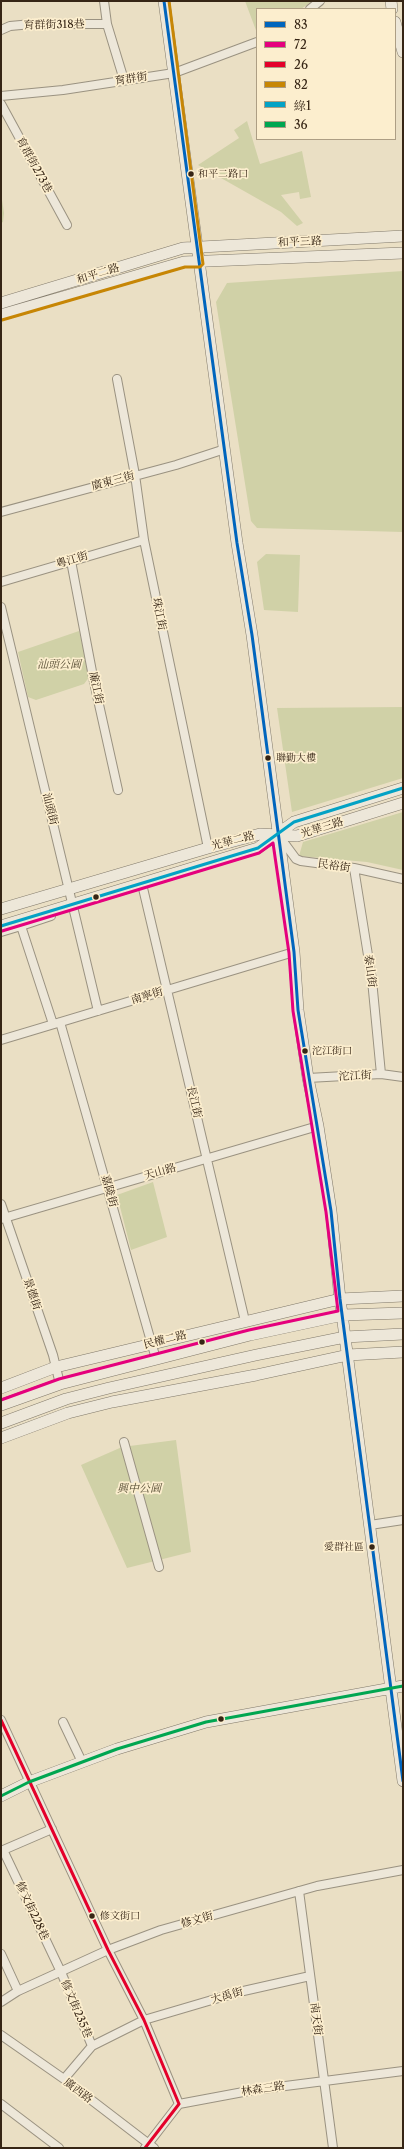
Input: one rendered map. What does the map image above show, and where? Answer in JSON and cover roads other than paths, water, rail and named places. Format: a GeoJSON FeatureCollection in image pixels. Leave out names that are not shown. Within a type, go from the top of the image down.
{"type":"FeatureCollection","features":[{"type":"Feature","properties":{"kind":"street"},"geometry":{"type":"LineString","coordinates":[[104,1],[107,24],[124,80]]}},
{"type":"Feature","properties":{"kind":"street"},"geometry":{"type":"LineString","coordinates":[[164,1],[196,247],[252,635],[277,834],[294,952],[298,1010],[331,1211],[340,1299],[403,1781]]}},
{"type":"Feature","properties":{"kind":"street"},"geometry":{"type":"LineString","coordinates":[[311,8],[320,1]]}},
{"type":"Feature","properties":{"kind":"street","name":"育群街318巷"},"geometry":{"type":"LineString","coordinates":[[1,30],[10,26],[32,24],[107,24]]}},
{"type":"Feature","properties":{"kind":"street"},"geometry":{"type":"LineString","coordinates":[[396,26],[403,52]]}},
{"type":"Feature","properties":{"kind":"street","name":"育群街"},"geometry":{"type":"LineString","coordinates":[[1,96],[63,90],[174,73],[256,42]]}},
{"type":"Feature","properties":{"kind":"street","name":"育群街273巷"},"geometry":{"type":"LineString","coordinates":[[1,104],[67,225]]}},
{"type":"Feature","properties":{"kind":"street","name":"和平三路"},"geometry":{"type":"LineString","coordinates":[[196,247],[403,236]]}},
{"type":"Feature","properties":{"kind":"street","name":"和平二路"},"geometry":{"type":"LineString","coordinates":[[1,303],[183,248],[196,247]]}},
{"type":"Feature","properties":{"kind":"street","name":"和平三路"},"geometry":{"type":"LineString","coordinates":[[199,262],[403,253]]}},
{"type":"Feature","properties":{"kind":"street","name":"和平二路"},"geometry":{"type":"LineString","coordinates":[[1,315],[184,262],[199,262]]}},
{"type":"Feature","properties":{"kind":"street","name":"珠江街"},"geometry":{"type":"LineString","coordinates":[[117,379],[135,475],[144,540],[208,848]]}},
{"type":"Feature","properties":{"kind":"street","name":"廣東三街"},"geometry":{"type":"LineString","coordinates":[[1,512],[176,465],[225,449]]}},
{"type":"Feature","properties":{"kind":"street","name":"粵江街"},"geometry":{"type":"LineString","coordinates":[[1,582],[144,540]]}},
{"type":"Feature","properties":{"kind":"street","name":"廉江街"},"geometry":{"type":"LineString","coordinates":[[71,561],[94,682],[118,790]]}},
{"type":"Feature","properties":{"kind":"street","name":"汕頭街"},"geometry":{"type":"LineString","coordinates":[[1,607],[98,1011]]}},
{"type":"Feature","properties":{"kind":"street","name":"光華三路"},"geometry":{"type":"LineString","coordinates":[[277,834],[294,822],[403,788]]}},
{"type":"Feature","properties":{"kind":"street","name":"光華三路"},"geometry":{"type":"LineString","coordinates":[[277,834],[297,836],[403,803]]}},
{"type":"Feature","properties":{"kind":"street","name":"光華二路"},"geometry":{"type":"LineString","coordinates":[[1,909],[208,848],[260,834],[277,834]]}},
{"type":"Feature","properties":{"kind":"street","name":"光華二路"},"geometry":{"type":"LineString","coordinates":[[1,926],[73,907],[258,848],[277,834]]}},
{"type":"Feature","properties":{"kind":"street","name":"民裕街"},"geometry":{"type":"LineString","coordinates":[[277,834],[296,859],[354,868],[403,879]]}},
{"type":"Feature","properties":{"kind":"street","name":"泰山街"},"geometry":{"type":"LineString","coordinates":[[354,868],[372,980],[381,1074]]}},
{"type":"Feature","properties":{"kind":"street","name":"長江街"},"geometry":{"type":"LineString","coordinates":[[142,884],[245,1320]]}},
{"type":"Feature","properties":{"kind":"street"},"geometry":{"type":"LineString","coordinates":[[1,932],[22,926],[73,907]]}},
{"type":"Feature","properties":{"kind":"street","name":"嘉陵街"},"geometry":{"type":"LineString","coordinates":[[22,926],[57,1023],[108,1188],[156,1359]]}},
{"type":"Feature","properties":{"kind":"street","name":"南寧街"},"geometry":{"type":"LineString","coordinates":[[1,1040],[294,952]]}},
{"type":"Feature","properties":{"kind":"street","name":"沱江街"},"geometry":{"type":"LineString","coordinates":[[308,1078],[381,1074],[403,1077]]}},
{"type":"Feature","properties":{"kind":"street","name":"天山路"},"geometry":{"type":"LineString","coordinates":[[3,1218],[318,1126]]}},
{"type":"Feature","properties":{"kind":"street","name":"景德街"},"geometry":{"type":"LineString","coordinates":[[1,1204],[3,1218],[56,1367],[60,1384]]}},
{"type":"Feature","properties":{"kind":"street","name":"民權二路"},"geometry":{"type":"LineString","coordinates":[[1,1388],[56,1367],[245,1320],[340,1299],[403,1296]]}},
{"type":"Feature","properties":{"kind":"street","name":"民權二路"},"geometry":{"type":"LineString","coordinates":[[1,1405],[60,1384],[250,1335],[343,1315],[403,1313]]}},
{"type":"Feature","properties":{"kind":"street"},"geometry":{"type":"LineString","coordinates":[[1,1423],[66,1399],[109,1388],[345,1336],[403,1334]]}},
{"type":"Feature","properties":{"kind":"street"},"geometry":{"type":"LineString","coordinates":[[1,1438],[68,1413],[112,1402],[256,1375],[348,1354],[403,1352]]}},
{"type":"Feature","properties":{"kind":"street"},"geometry":{"type":"LineString","coordinates":[[124,1442],[159,1567]]}},
{"type":"Feature","properties":{"kind":"street"},"geometry":{"type":"LineString","coordinates":[[370,1525],[403,1520]]}},
{"type":"Feature","properties":{"kind":"street"},"geometry":{"type":"LineString","coordinates":[[1,1796],[30,1782],[117,1749],[206,1722],[391,1686],[403,1686]]}},
{"type":"Feature","properties":{"kind":"street"},"geometry":{"type":"LineString","coordinates":[[1,1720],[108,1950],[144,2020],[179,2104],[149,2147]]}},
{"type":"Feature","properties":{"kind":"street"},"geometry":{"type":"LineString","coordinates":[[63,1722],[82,1762]]}},
{"type":"Feature","properties":{"kind":"street"},"geometry":{"type":"LineString","coordinates":[[2,1850],[52,1829]]}},
{"type":"Feature","properties":{"kind":"street","name":"修文街228巷"},"geometry":{"type":"LineString","coordinates":[[2,1850],[61,1972]]}},
{"type":"Feature","properties":{"kind":"street","name":"修文街"},"geometry":{"type":"LineString","coordinates":[[1,2002],[18,1992],[108,1950],[161,1930],[317,1886],[403,1870]]}},
{"type":"Feature","properties":{"kind":"street","name":"南天街"},"geometry":{"type":"LineString","coordinates":[[299,1891],[333,2148]]}},
{"type":"Feature","properties":{"kind":"street"},"geometry":{"type":"LineString","coordinates":[[1,1954],[18,1992]]}},
{"type":"Feature","properties":{"kind":"street","name":"修文街235巷"},"geometry":{"type":"LineString","coordinates":[[61,1972],[92,2046]]}},
{"type":"Feature","properties":{"kind":"street","name":"大禹街"},"geometry":{"type":"LineString","coordinates":[[92,2046],[144,2020],[239,1992],[310,1976]]}},
{"type":"Feature","properties":{"kind":"street","name":"廣西路"},"geometry":{"type":"LineString","coordinates":[[1,2035],[64,2079],[149,2147]]}},
{"type":"Feature","properties":{"kind":"street"},"geometry":{"type":"LineString","coordinates":[[64,2079],[92,2046]]}},
{"type":"Feature","properties":{"kind":"street","name":"林森三路"},"geometry":{"type":"LineString","coordinates":[[179,2104],[254,2090],[403,2071]]}},
{"type":"Feature","properties":{"kind":"street"},"geometry":{"type":"LineString","coordinates":[[1,2104],[59,2148]]}},
{"type":"Feature","properties":{"kind":"place","name":"和平二路口"},"geometry":{"type":"Point","coordinates":[191,174]}},
{"type":"Feature","properties":{"kind":"place","name":"聯勤大樓"},"geometry":{"type":"Point","coordinates":[268,758]}},
{"type":"Feature","properties":{"kind":"place","name":"沱江街口"},"geometry":{"type":"Point","coordinates":[305,1051]}},
{"type":"Feature","properties":{"kind":"place","name":"愛群社區"},"geometry":{"type":"Point","coordinates":[372,1547]}},
{"type":"Feature","properties":{"kind":"place","name":"修文街口"},"geometry":{"type":"Point","coordinates":[92,1916]}},
{"type":"Feature","properties":{"kind":"park label","name":"汕頭公園"},"geometry":{"type":"Point","coordinates":[59,665]}},
{"type":"Feature","properties":{"kind":"park label","name":"興中公園"},"geometry":{"type":"Point","coordinates":[139,1489]}}]}
